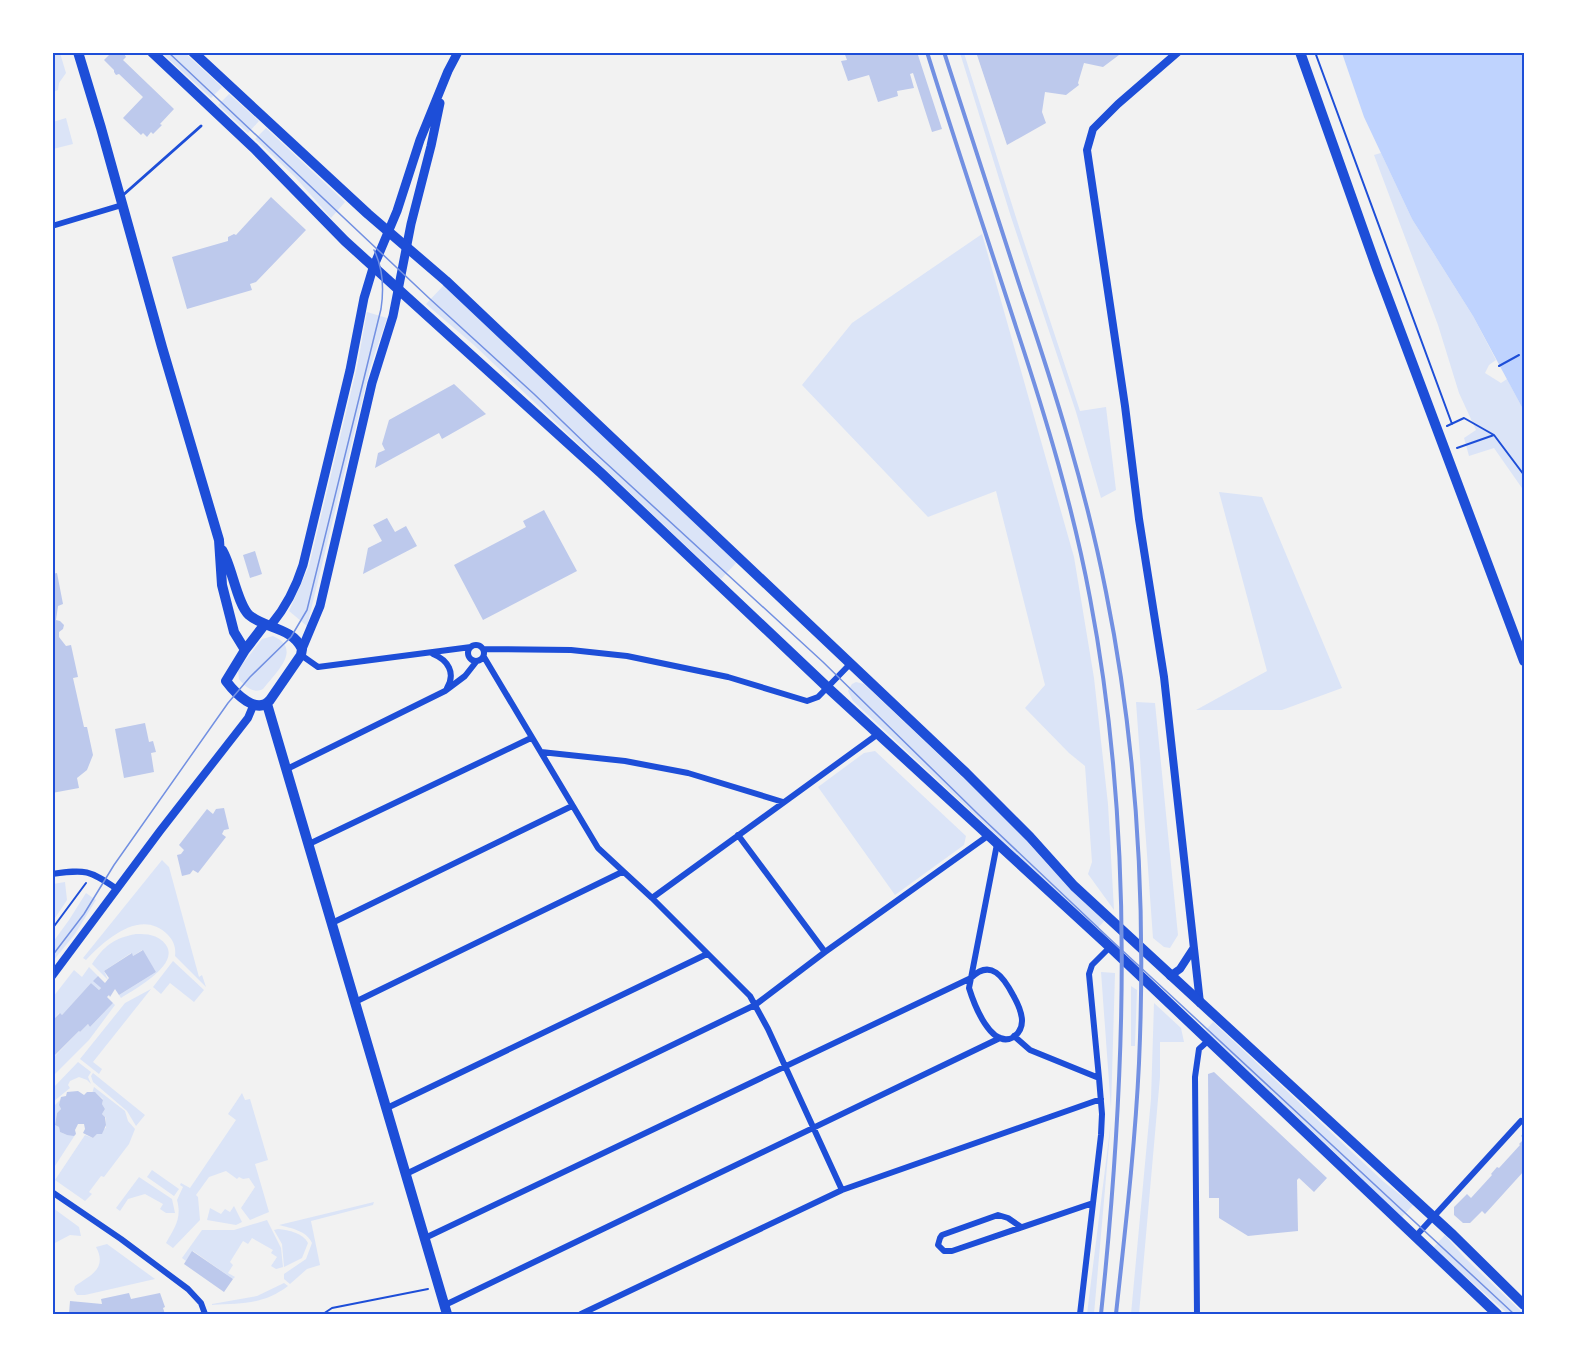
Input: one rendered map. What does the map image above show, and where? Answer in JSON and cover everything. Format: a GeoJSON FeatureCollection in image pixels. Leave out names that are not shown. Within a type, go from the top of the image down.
{"type":"FeatureCollection","features":[{"type":"Feature","properties":{"kind":"main road"},"geometry":{"type":"LineString","coordinates":[[78,52],[221,548],[245,610],[268,625],[286,633],[298,643],[301,652]]}},
{"type":"Feature","properties":{"kind":"main road"},"geometry":{"type":"LineString","coordinates":[[153,52],[254,148],[338,234],[601,473],[827,687],[1110,947],[1497,1314]]}},
{"type":"Feature","properties":{"kind":"main road"},"geometry":{"type":"LineString","coordinates":[[193,52],[407,246],[851,663],[1022,829],[1074,886],[1524,1305]]}},
{"type":"Feature","properties":{"kind":"main road"},"geometry":{"type":"LineString","coordinates":[[444,80],[399,289],[372,383],[320,606],[301,652],[267,704],[262,707],[253,705],[226,681],[245,650],[287,602],[297,583],[350,370],[364,298],[373,266],[394,218],[420,140],[444,80],[458,52]]}},
{"type":"Feature","properties":{"kind":"main road"},"geometry":{"type":"LineString","coordinates":[[1300,52],[1377,269],[1524,661]]}},
{"type":"Feature","properties":{"kind":"main road"},"geometry":{"type":"LineString","coordinates":[[221,548],[222,585],[234,632],[245,650]]}},
{"type":"Feature","properties":{"kind":"main road"},"geometry":{"type":"LineString","coordinates":[[267,704],[446,1310]]}},
{"type":"Feature","properties":{"kind":"street"},"geometry":{"type":"LineString","coordinates":[[1178,52],[1093,129],[1088,150],[1125,406],[1138,519],[1164,677],[1200,1004]]}},
{"type":"Feature","properties":{"kind":"street"},"geometry":{"type":"LineString","coordinates":[[52,226],[121,201]]}},
{"type":"Feature","properties":{"kind":"street"},"geometry":{"type":"LineString","coordinates":[[301,652],[318,667],[476,645],[483,648],[571,650],[627,656],[728,677],[807,700],[816,698],[851,663]]}},
{"type":"Feature","properties":{"kind":"street"},"geometry":{"type":"LineString","coordinates":[[471,647],[468,655],[476,662]]}},
{"type":"Feature","properties":{"kind":"street"},"geometry":{"type":"LineString","coordinates":[[483,648],[484,657],[598,848],[747,992],[842,1190]]}},
{"type":"Feature","properties":{"kind":"street"},"geometry":{"type":"LineString","coordinates":[[431,653],[443,659],[450,667],[451,681],[445,691]]}},
{"type":"Feature","properties":{"kind":"street"},"geometry":{"type":"LineString","coordinates":[[287,769],[445,691],[465,676],[476,662],[481,661],[484,657]]}},
{"type":"Feature","properties":{"kind":"street"},"geometry":{"type":"LineString","coordinates":[[52,976],[248,718],[253,705]]}},
{"type":"Feature","properties":{"kind":"street"},"geometry":{"type":"LineString","coordinates":[[652,898],[878,734]]}},
{"type":"Feature","properties":{"kind":"street"},"geometry":{"type":"LineString","coordinates":[[309,844],[531,738]]}},
{"type":"Feature","properties":{"kind":"street"},"geometry":{"type":"LineString","coordinates":[[541,752],[625,761],[688,773],[783,802]]}},
{"type":"Feature","properties":{"kind":"street"},"geometry":{"type":"LineString","coordinates":[[332,923],[572,806]]}},
{"type":"Feature","properties":{"kind":"street"},"geometry":{"type":"LineString","coordinates":[[738,835],[825,952]]}},
{"type":"Feature","properties":{"kind":"street"},"geometry":{"type":"LineString","coordinates":[[406,1174],[755,1005],[989,835]]}},
{"type":"Feature","properties":{"kind":"street"},"geometry":{"type":"LineString","coordinates":[[997,843],[969,991],[989,1031],[1000,1038]]}},
{"type":"Feature","properties":{"kind":"street"},"geometry":{"type":"LineString","coordinates":[[52,874],[81,871],[93,873],[117,889]]}},
{"type":"Feature","properties":{"kind":"street"},"geometry":{"type":"LineString","coordinates":[[355,1002],[622,872]]}},
{"type":"Feature","properties":{"kind":"street"},"geometry":{"type":"LineString","coordinates":[[1080,1314],[1102,1125],[1089,974],[1092,965],[1110,947]]}},
{"type":"Feature","properties":{"kind":"street"},"geometry":{"type":"LineString","coordinates":[[1170,976],[1180,969],[1193,949]]}},
{"type":"Feature","properties":{"kind":"street"},"geometry":{"type":"LineString","coordinates":[[387,1108],[707,954]]}},
{"type":"Feature","properties":{"kind":"street"},"geometry":{"type":"LineString","coordinates":[[424,1238],[971,978],[978,972],[986,970],[995,972],[1004,978],[1021,1013],[1021,1028],[1014,1036],[1000,1038],[813,1128],[446,1310]]}},
{"type":"Feature","properties":{"kind":"street"},"geometry":{"type":"LineString","coordinates":[[1014,1036],[1030,1050],[1099,1078]]}},
{"type":"Feature","properties":{"kind":"street"},"geometry":{"type":"LineString","coordinates":[[1197,1314],[1195,1080],[1199,1049],[1209,1040]]}},
{"type":"Feature","properties":{"kind":"street"},"geometry":{"type":"LineString","coordinates":[[581,1314],[842,1190],[1101,1100]]}},
{"type":"Feature","properties":{"kind":"street"},"geometry":{"type":"LineString","coordinates":[[1414,1237],[1521,1121]]}},
{"type":"Feature","properties":{"kind":"street"},"geometry":{"type":"LineString","coordinates":[[52,1192],[121,1239],[188,1289],[201,1303],[205,1314]]}},
{"type":"Feature","properties":{"kind":"street"},"geometry":{"type":"LineString","coordinates":[[1021,1227],[1008,1218],[998,1215],[942,1235],[938,1245],[944,1251],[952,1251],[1093,1203]]}},
{"type":"Feature","properties":{"kind":"lane"},"geometry":{"type":"LineString","coordinates":[[121,201],[201,126]]}},
{"type":"Feature","properties":{"kind":"path"},"geometry":{"type":"LineString","coordinates":[[1315,52],[1452,424],[1464,418],[1494,435],[1524,475]]}},
{"type":"Feature","properties":{"kind":"path"},"geometry":{"type":"LineString","coordinates":[[1499,366],[1519,355]]}},
{"type":"Feature","properties":{"kind":"path"},"geometry":{"type":"LineString","coordinates":[[1454,449],[1494,435]]}},
{"type":"Feature","properties":{"kind":"path"},"geometry":{"type":"LineString","coordinates":[[52,929],[93,873]]}},
{"type":"Feature","properties":{"kind":"path"},"geometry":{"type":"LineString","coordinates":[[323,1314],[332,1308],[439,1287]]}},
{"type":"Feature","properties":{"kind":"shaded area"},"geometry":{"type":"Polygon","coordinates":[[[53,52],[60,53],[66,73],[59,83],[58,90],[53,92],[53,52]]]}},
{"type":"Feature","properties":{"kind":"shaded area"},"geometry":{"type":"Polygon","coordinates":[[[162,53],[185,53],[222,87],[211,98],[162,53]]]}},
{"type":"Feature","properties":{"kind":"shaded area"},"geometry":{"type":"Polygon","coordinates":[[[960,53],[964,53],[1080,411],[1106,407],[1116,490],[1101,498],[1076,412],[1011,217],[960,53]]]}},
{"type":"Feature","properties":{"kind":"shaded area"},"geometry":{"type":"Polygon","coordinates":[[[229,94],[259,121],[248,133],[218,105],[229,94]]]}},
{"type":"Feature","properties":{"kind":"shaded area"},"geometry":{"type":"Polygon","coordinates":[[[66,118],[73,144],[53,149],[53,122],[66,118]]]}},
{"type":"Feature","properties":{"kind":"shaded area"},"geometry":{"type":"Polygon","coordinates":[[[266,128],[345,202],[331,218],[295,177],[255,139],[266,128]]]}},
{"type":"Feature","properties":{"kind":"shaded area"},"geometry":{"type":"Polygon","coordinates":[[[1381,153],[1412,219],[1473,316],[1496,360],[1489,365],[1485,373],[1501,383],[1507,379],[1524,411],[1524,491],[1494,448],[1469,456],[1464,438],[1476,430],[1459,393],[1438,325],[1374,155],[1381,153]]]}},
{"type":"Feature","properties":{"kind":"shaded area"},"geometry":{"type":"Polygon","coordinates":[[[982,234],[1074,557],[1094,678],[1108,804],[1114,910],[1088,874],[1092,862],[1085,766],[1025,708],[1045,685],[996,491],[928,517],[802,385],[852,323],[982,234]]]}},
{"type":"Feature","properties":{"kind":"shaded area"},"geometry":{"type":"Polygon","coordinates":[[[444,285],[737,562],[721,579],[475,346],[426,304],[444,285]]]}},
{"type":"Feature","properties":{"kind":"shaded area"},"geometry":{"type":"Polygon","coordinates":[[[367,312],[387,318],[370,368],[307,626],[289,611],[309,566],[357,367],[367,312]]]}},
{"type":"Feature","properties":{"kind":"shaded area"},"geometry":{"type":"Polygon","coordinates":[[[1219,492],[1262,497],[1342,688],[1282,710],[1196,710],[1267,671],[1219,492]]]}},
{"type":"Feature","properties":{"kind":"shaded area"},"geometry":{"type":"Polygon","coordinates":[[[273,636],[282,641],[286,647],[284,661],[263,689],[256,691],[250,689],[239,679],[238,670],[262,639],[273,636]]]}},
{"type":"Feature","properties":{"kind":"shaded area"},"geometry":{"type":"Polygon","coordinates":[[[856,682],[864,684],[1010,822],[1048,865],[1105,920],[1097,929],[853,701],[848,691],[856,682]]]}},
{"type":"Feature","properties":{"kind":"shaded area"},"geometry":{"type":"Polygon","coordinates":[[[1136,702],[1155,703],[1178,935],[1170,948],[1164,947],[1153,938],[1136,702]]]}},
{"type":"Feature","properties":{"kind":"shaded area"},"geometry":{"type":"Polygon","coordinates":[[[875,751],[966,836],[964,845],[895,895],[818,787],[864,753],[875,751]]]}},
{"type":"Feature","properties":{"kind":"shaded area"},"geometry":{"type":"Polygon","coordinates":[[[162,860],[169,867],[199,977],[202,975],[206,987],[175,956],[174,945],[168,935],[158,927],[146,924],[135,925],[124,930],[113,936],[86,960],[83,958],[162,860]]]}},
{"type":"Feature","properties":{"kind":"shaded area"},"geometry":{"type":"Polygon","coordinates":[[[65,882],[67,900],[53,921],[53,884],[65,882]]]}},
{"type":"Feature","properties":{"kind":"shaded area"},"geometry":{"type":"Polygon","coordinates":[[[86,893],[96,900],[75,934],[53,961],[53,942],[86,893]]]}},
{"type":"Feature","properties":{"kind":"shaded area"},"geometry":{"type":"Polygon","coordinates":[[[136,934],[152,935],[163,941],[169,953],[162,968],[154,976],[121,998],[119,995],[156,972],[142,950],[133,956],[131,953],[104,971],[108,980],[92,964],[110,944],[136,934]]]}},
{"type":"Feature","properties":{"kind":"shaded area"},"geometry":{"type":"Polygon","coordinates":[[[173,961],[204,990],[194,1002],[170,983],[161,994],[153,987],[173,961]]]}},
{"type":"Feature","properties":{"kind":"shaded area"},"geometry":{"type":"Polygon","coordinates":[[[89,967],[98,976],[94,981],[101,988],[99,990],[91,983],[62,1015],[59,1013],[53,1021],[53,997],[74,970],[82,977],[89,967]]]}},
{"type":"Feature","properties":{"kind":"shaded area"},"geometry":{"type":"Polygon","coordinates":[[[1101,972],[1115,973],[1111,1109],[1101,972]]]}},
{"type":"Feature","properties":{"kind":"shaded area"},"geometry":{"type":"Polygon","coordinates":[[[1131,986],[1137,990],[1135,1046],[1131,1046],[1131,986]]]}},
{"type":"Feature","properties":{"kind":"shaded area"},"geometry":{"type":"Polygon","coordinates":[[[151,989],[93,1062],[102,1069],[99,1074],[80,1059],[125,1003],[151,989]]]}},
{"type":"Feature","properties":{"kind":"shaded area"},"geometry":{"type":"Polygon","coordinates":[[[113,1003],[115,1005],[89,1040],[54,1075],[52,1059],[79,1031],[88,1024],[90,1027],[113,1003]]]}},
{"type":"Feature","properties":{"kind":"shaded area"},"geometry":{"type":"Polygon","coordinates":[[[1154,1003],[1181,1028],[1184,1042],[1160,1042],[1160,1077],[1139,1314],[1131,1314],[1151,1099],[1154,1003]]]}},
{"type":"Feature","properties":{"kind":"shaded area"},"geometry":{"type":"Polygon","coordinates":[[[1213,1022],[1384,1182],[1413,1205],[1401,1218],[1345,1162],[1205,1031],[1213,1022]]]}},
{"type":"Feature","properties":{"kind":"shaded area"},"geometry":{"type":"Polygon","coordinates":[[[78,1062],[91,1072],[88,1077],[91,1084],[79,1077],[70,1081],[68,1085],[70,1088],[53,1102],[53,1088],[78,1062]]]}},
{"type":"Feature","properties":{"kind":"shaded area"},"geometry":{"type":"Polygon","coordinates":[[[93,1073],[145,1115],[136,1126],[127,1111],[93,1082],[91,1076],[93,1073]]]}},
{"type":"Feature","properties":{"kind":"shaded area"},"geometry":{"type":"Polygon","coordinates":[[[94,1087],[125,1111],[128,1121],[135,1129],[129,1144],[104,1177],[101,1176],[89,1192],[92,1194],[85,1201],[55,1180],[85,1135],[93,1138],[97,1134],[102,1134],[103,1129],[106,1128],[106,1118],[102,1114],[105,1109],[102,1104],[103,1099],[96,1093],[92,1094],[94,1087]]]}},
{"type":"Feature","properties":{"kind":"shaded area"},"geometry":{"type":"Polygon","coordinates":[[[242,1093],[245,1100],[250,1099],[268,1160],[255,1164],[269,1212],[250,1220],[241,1208],[255,1187],[249,1178],[239,1177],[237,1179],[226,1171],[209,1177],[196,1195],[200,1220],[173,1248],[166,1243],[178,1217],[177,1200],[183,1187],[180,1185],[181,1183],[190,1188],[236,1120],[228,1114],[242,1093]]]}},
{"type":"Feature","properties":{"kind":"shaded area"},"geometry":{"type":"Polygon","coordinates":[[[61,1099],[59,1105],[61,1109],[57,1113],[55,1125],[59,1127],[60,1132],[75,1135],[53,1169],[53,1107],[61,1099]]]}},
{"type":"Feature","properties":{"kind":"shaded area"},"geometry":{"type":"Polygon","coordinates":[[[1111,1121],[1094,1314],[1087,1314],[1111,1121]]]}},
{"type":"Feature","properties":{"kind":"shaded area"},"geometry":{"type":"Polygon","coordinates":[[[152,1170],[179,1189],[174,1196],[147,1177],[152,1170]]]}},
{"type":"Feature","properties":{"kind":"shaded area"},"geometry":{"type":"Polygon","coordinates":[[[139,1177],[172,1199],[175,1213],[166,1213],[160,1209],[163,1204],[145,1194],[128,1199],[120,1211],[116,1208],[139,1177]]]}},
{"type":"Feature","properties":{"kind":"shaded area"},"geometry":{"type":"Polygon","coordinates":[[[374,1202],[373,1205],[311,1221],[320,1265],[307,1269],[290,1284],[284,1279],[284,1274],[306,1259],[312,1243],[303,1233],[279,1225],[374,1202]]]}},
{"type":"Feature","properties":{"kind":"shaded area"},"geometry":{"type":"Polygon","coordinates":[[[234,1206],[242,1222],[236,1225],[207,1220],[210,1208],[221,1214],[225,1209],[230,1212],[234,1206]]]}},
{"type":"Feature","properties":{"kind":"shaded area"},"geometry":{"type":"Polygon","coordinates":[[[53,1208],[79,1227],[81,1236],[70,1235],[53,1244],[53,1208]]]}},
{"type":"Feature","properties":{"kind":"shaded area"},"geometry":{"type":"Polygon","coordinates":[[[267,1220],[281,1248],[283,1267],[276,1269],[271,1266],[277,1257],[271,1253],[273,1250],[252,1238],[248,1244],[243,1241],[230,1262],[233,1265],[228,1273],[235,1277],[233,1279],[193,1251],[186,1261],[182,1258],[202,1230],[234,1230],[267,1220]]]}},
{"type":"Feature","properties":{"kind":"shaded area"},"geometry":{"type":"Polygon","coordinates":[[[274,1230],[299,1234],[308,1243],[302,1258],[284,1267],[282,1244],[274,1230]]]}},
{"type":"Feature","properties":{"kind":"shaded area"},"geometry":{"type":"Polygon","coordinates":[[[1445,1235],[1465,1258],[1524,1314],[1508,1314],[1433,1248],[1445,1235]]]}},
{"type":"Feature","properties":{"kind":"shaded area"},"geometry":{"type":"Polygon","coordinates":[[[107,1244],[155,1279],[77,1295],[74,1290],[75,1286],[95,1271],[100,1261],[96,1247],[107,1244]]]}},
{"type":"Feature","properties":{"kind":"shaded area"},"geometry":{"type":"Polygon","coordinates":[[[284,1283],[288,1286],[261,1300],[212,1305],[257,1296],[284,1283]]]}},
{"type":"Feature","properties":{"kind":"water"},"geometry":{"type":"Polygon","coordinates":[[[1342,53],[1524,53],[1524,411],[1473,316],[1412,219],[1364,117],[1342,53]]]}},
{"type":"Feature","properties":{"kind":"building"},"geometry":{"type":"Polygon","coordinates":[[[112,52],[123,52],[126,57],[123,60],[174,109],[160,124],[162,125],[147,137],[143,133],[141,135],[123,118],[143,97],[119,74],[116,75],[104,60],[112,52]]]}},
{"type":"Feature","properties":{"kind":"building"},"geometry":{"type":"Polygon","coordinates":[[[844,52],[917,52],[942,129],[932,132],[913,73],[910,74],[914,88],[897,91],[898,96],[878,102],[869,75],[848,81],[841,61],[847,60],[844,52]]]}},
{"type":"Feature","properties":{"kind":"building"},"geometry":{"type":"Polygon","coordinates":[[[976,52],[1123,52],[1103,67],[1084,63],[1079,85],[1066,95],[1045,92],[1042,112],[1046,123],[1007,145],[976,52]]]}},
{"type":"Feature","properties":{"kind":"building"},"geometry":{"type":"Polygon","coordinates":[[[271,197],[306,230],[256,282],[250,284],[252,290],[187,309],[172,257],[228,241],[228,237],[236,235],[271,197]]]}},
{"type":"Feature","properties":{"kind":"building"},"geometry":{"type":"Polygon","coordinates":[[[454,384],[486,414],[442,439],[439,433],[375,468],[378,453],[385,450],[382,444],[389,420],[454,384]]]}},
{"type":"Feature","properties":{"kind":"building"},"geometry":{"type":"Polygon","coordinates":[[[544,510],[577,571],[483,620],[454,565],[526,527],[523,521],[544,510]]]}},
{"type":"Feature","properties":{"kind":"building"},"geometry":{"type":"Polygon","coordinates":[[[387,518],[395,532],[406,526],[417,546],[363,574],[368,548],[382,541],[373,525],[387,518]]]}},
{"type":"Feature","properties":{"kind":"building"},"geometry":{"type":"Polygon","coordinates":[[[255,551],[262,574],[250,578],[243,555],[255,551]]]}},
{"type":"Feature","properties":{"kind":"building"},"geometry":{"type":"Polygon","coordinates":[[[57,573],[63,604],[58,606],[56,620],[64,625],[59,632],[59,637],[66,646],[71,645],[78,677],[73,678],[93,755],[87,770],[77,778],[79,788],[52,793],[52,574],[57,573]]]}},
{"type":"Feature","properties":{"kind":"building"},"geometry":{"type":"Polygon","coordinates":[[[145,723],[149,742],[153,741],[156,752],[151,753],[154,772],[124,778],[115,729],[145,723]]]}},
{"type":"Feature","properties":{"kind":"building"},"geometry":{"type":"Polygon","coordinates":[[[224,808],[229,829],[224,830],[222,834],[226,837],[198,873],[193,870],[190,874],[182,876],[177,855],[184,850],[179,845],[207,809],[213,814],[216,809],[224,808]]]}},
{"type":"Feature","properties":{"kind":"building"},"geometry":{"type":"Polygon","coordinates":[[[143,950],[156,972],[119,995],[115,989],[110,997],[109,995],[107,997],[113,1003],[90,1027],[88,1024],[79,1031],[52,1058],[52,1021],[60,1013],[62,1015],[91,983],[99,990],[101,988],[93,981],[98,976],[105,983],[109,978],[104,971],[132,953],[133,956],[143,950]]]}},
{"type":"Feature","properties":{"kind":"building"},"geometry":{"type":"Polygon","coordinates":[[[1214,1072],[1327,1178],[1314,1192],[1299,1178],[1297,1180],[1298,1231],[1248,1236],[1219,1218],[1219,1198],[1209,1198],[1208,1074],[1214,1072]]]}},
{"type":"Feature","properties":{"kind":"building"},"geometry":{"type":"Polygon","coordinates":[[[78,1091],[84,1095],[87,1092],[95,1092],[103,1100],[102,1104],[105,1109],[102,1114],[106,1125],[102,1134],[97,1134],[93,1138],[83,1133],[84,1124],[78,1124],[74,1136],[60,1132],[59,1127],[55,1125],[57,1113],[61,1109],[59,1105],[61,1097],[66,1096],[67,1092],[78,1091]]]}},
{"type":"Feature","properties":{"kind":"building"},"geometry":{"type":"Polygon","coordinates":[[[1524,1139],[1524,1171],[1485,1214],[1482,1211],[1470,1223],[1463,1223],[1454,1215],[1454,1207],[1467,1194],[1471,1198],[1524,1139]]]}},
{"type":"Feature","properties":{"kind":"building"},"geometry":{"type":"Polygon","coordinates":[[[192,1251],[233,1279],[224,1292],[184,1264],[192,1251]]]}},
{"type":"Feature","properties":{"kind":"building"},"geometry":{"type":"Polygon","coordinates":[[[129,1293],[131,1299],[160,1293],[165,1314],[69,1314],[70,1301],[102,1304],[101,1299],[129,1293]]]}},
{"type":"Feature","properties":{"kind":"tram line"},"geometry":{"type":"LineString","coordinates":[[168,52],[594,452],[823,662],[1110,939],[1514,1314]]}},
{"type":"Feature","properties":{"kind":"tram line"},"geometry":{"type":"LineString","coordinates":[[52,956],[84,914],[114,865],[228,703],[250,677],[291,637],[307,610],[381,309],[382,279],[374,250]]}},
{"type":"Feature","properties":{"kind":"railway"},"geometry":{"type":"LineString","coordinates":[[927,52],[1058,463],[1076,530],[1090,598],[1104,687],[1114,776],[1120,866],[1122,956],[1116,1135],[1101,1314]]}},
{"type":"Feature","properties":{"kind":"railway"},"geometry":{"type":"LineString","coordinates":[[944,52],[1069,441],[1106,592],[1125,708],[1137,826],[1141,1004],[1135,1126],[1116,1314]]}}]}
